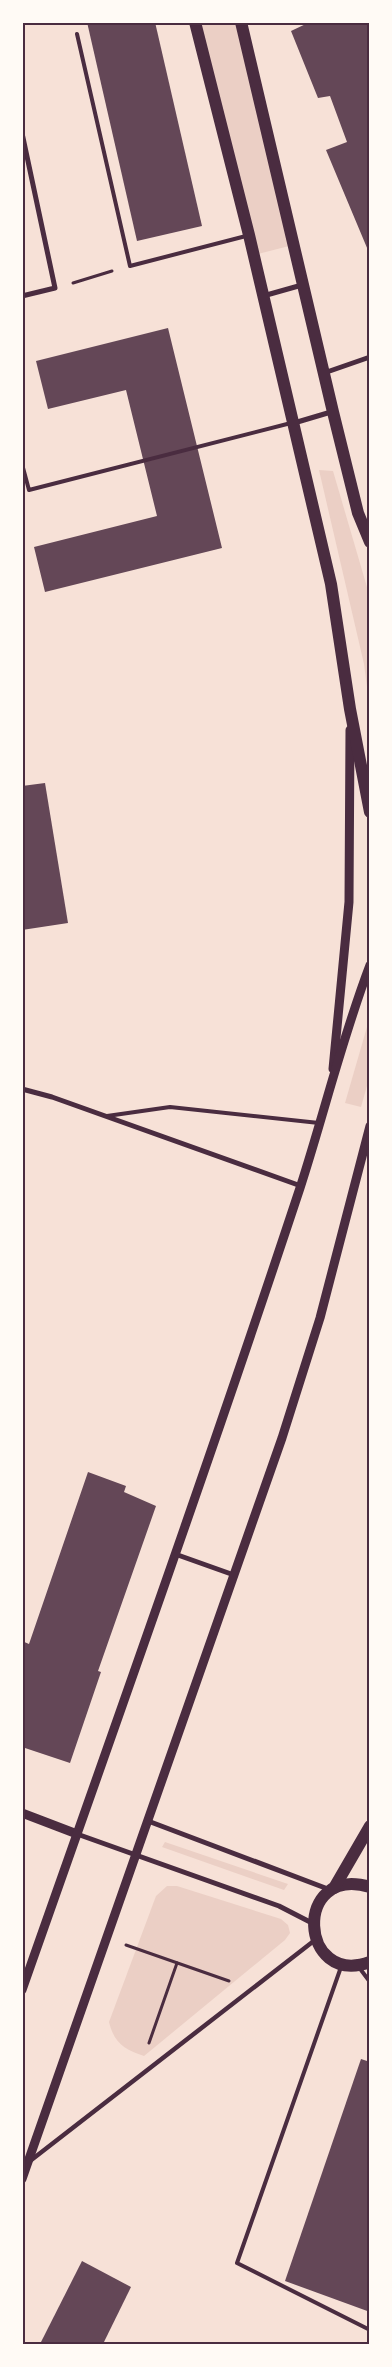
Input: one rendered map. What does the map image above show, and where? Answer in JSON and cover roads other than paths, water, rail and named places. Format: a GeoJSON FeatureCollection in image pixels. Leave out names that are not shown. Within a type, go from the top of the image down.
{"type":"FeatureCollection","features":[{"type":"Feature","properties":{"kind":"main road"},"geometry":{"type":"LineString","coordinates":[[195,22],[249,235],[331,584],[350,709],[370,812]]}},
{"type":"Feature","properties":{"kind":"main road"},"geometry":{"type":"LineString","coordinates":[[241,22],[333,412],[358,512],[370,542]]}},
{"type":"Feature","properties":{"kind":"main road"},"geometry":{"type":"LineString","coordinates":[[364,1965],[342,1964],[331,1959],[321,1951],[315,1940],[312,1923],[315,1909],[323,1897],[332,1889],[370,1826]]}},
{"type":"Feature","properties":{"kind":"main road"},"geometry":{"type":"LineString","coordinates":[[332,1889],[346,1884],[370,1886]]}},
{"type":"Feature","properties":{"kind":"street"},"geometry":{"type":"LineString","coordinates":[[22,133],[55,288],[22,296]]}},
{"type":"Feature","properties":{"kind":"street"},"geometry":{"type":"LineString","coordinates":[[263,296],[302,285]]}},
{"type":"Feature","properties":{"kind":"street"},"geometry":{"type":"LineString","coordinates":[[324,373],[370,356]]}},
{"type":"Feature","properties":{"kind":"street"},"geometry":{"type":"LineString","coordinates":[[293,423],[333,412]]}},
{"type":"Feature","properties":{"kind":"street"},"geometry":{"type":"LineString","coordinates":[[331,1091],[349,902],[350,709]]}},
{"type":"Feature","properties":{"kind":"street"},"geometry":{"type":"LineString","coordinates":[[22,1990],[175,1554],[301,1186],[319,1123],[331,1091],[357,998],[370,965]]}},
{"type":"Feature","properties":{"kind":"street"},"geometry":{"type":"LineString","coordinates":[[22,1089],[107,1116],[301,1186]]}},
{"type":"Feature","properties":{"kind":"street"},"geometry":{"type":"LineString","coordinates":[[22,2179],[282,1438],[320,1318],[370,1126]]}},
{"type":"Feature","properties":{"kind":"street"},"geometry":{"type":"LineString","coordinates":[[175,1554],[234,1575]]}},
{"type":"Feature","properties":{"kind":"street"},"geometry":{"type":"LineString","coordinates":[[22,1813],[280,1906],[312,1923]]}},
{"type":"Feature","properties":{"kind":"street"},"geometry":{"type":"LineString","coordinates":[[148,1821],[332,1889]]}},
{"type":"Feature","properties":{"kind":"street"},"geometry":{"type":"LineString","coordinates":[[28,2162],[315,1940]]}},
{"type":"Feature","properties":{"kind":"lane"},"geometry":{"type":"LineString","coordinates":[[77,34],[130,266],[249,235]]}},
{"type":"Feature","properties":{"kind":"lane"},"geometry":{"type":"LineString","coordinates":[[22,464],[29,490],[293,423]]}},
{"type":"Feature","properties":{"kind":"lane"},"geometry":{"type":"LineString","coordinates":[[107,1116],[170,1107],[319,1123]]}},
{"type":"Feature","properties":{"kind":"lane"},"geometry":{"type":"LineString","coordinates":[[342,1964],[237,2263],[370,2330]]}},
{"type":"Feature","properties":{"kind":"lane"},"geometry":{"type":"LineString","coordinates":[[364,1965],[370,1982]]}}]}
